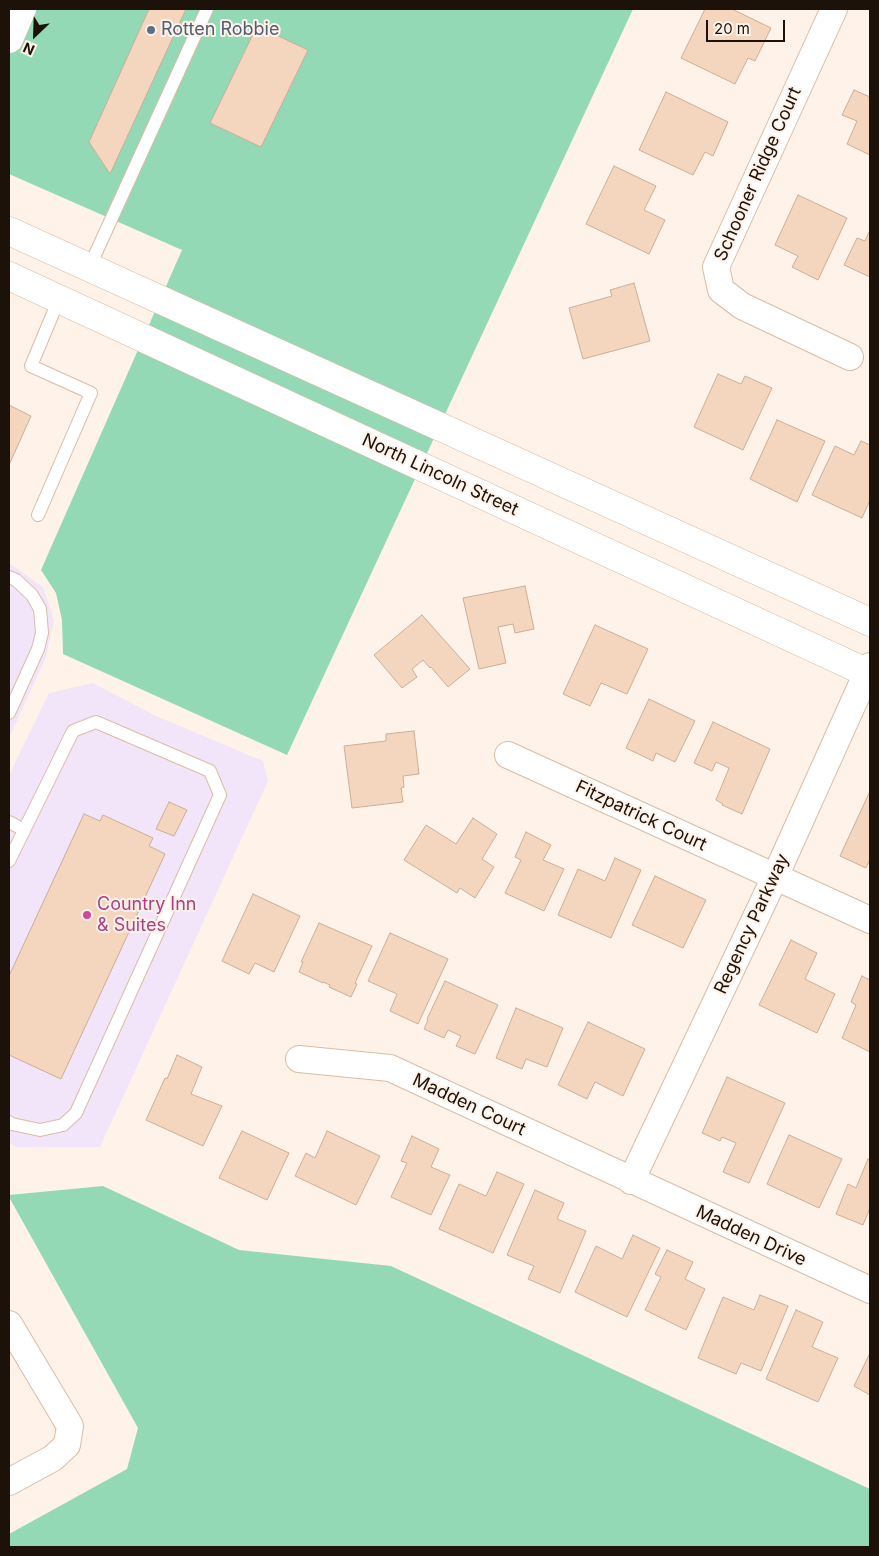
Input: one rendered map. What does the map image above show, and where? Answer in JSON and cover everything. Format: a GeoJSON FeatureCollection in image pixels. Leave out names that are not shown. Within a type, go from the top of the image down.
{"type":"FeatureCollection","features":[{"type":"Feature","properties":{"kind":"street"},"geometry":{"type":"LineString","coordinates":[[9,39],[22,9]]}},
{"type":"Feature","properties":{"kind":"street","name":"Schooner Ridge Court"},"geometry":{"type":"LineString","coordinates":[[834,9],[716,268],[721,290],[742,306],[850,357]]}},
{"type":"Feature","properties":{"kind":"street"},"geometry":{"type":"LineString","coordinates":[[9,231],[870,622]]}},
{"type":"Feature","properties":{"kind":"street","name":"North Lincoln Street"},"geometry":{"type":"LineString","coordinates":[[9,276],[869,671]]}},
{"type":"Feature","properties":{"kind":"street","name":"Regency Parkway"},"geometry":{"type":"LineString","coordinates":[[631,1181],[775,877],[869,671]]}},
{"type":"Feature","properties":{"kind":"street","name":"Fitzpatrick Court"},"geometry":{"type":"LineString","coordinates":[[508,754],[870,920]]}},
{"type":"Feature","properties":{"kind":"street","name":"Madden Court"},"geometry":{"type":"LineString","coordinates":[[299,1059],[390,1068],[631,1181]]}},
{"type":"Feature","properties":{"kind":"street","name":"Madden Drive"},"geometry":{"type":"LineString","coordinates":[[631,1181],[870,1290]]}},
{"type":"Feature","properties":{"kind":"street"},"geometry":{"type":"LineString","coordinates":[[9,1324],[70,1426],[67,1445],[52,1458],[9,1482]]}},
{"type":"Feature","properties":{"kind":"lane"},"geometry":{"type":"LineString","coordinates":[[89,268],[207,9]]}},
{"type":"Feature","properties":{"kind":"lane"},"geometry":{"type":"LineString","coordinates":[[38,515],[91,393],[31,366],[60,299]]}},
{"type":"Feature","properties":{"kind":"lane"},"geometry":{"type":"LineString","coordinates":[[9,577],[16,580],[32,594],[40,609],[42,633],[38,649],[9,713]]}},
{"type":"Feature","properties":{"kind":"lane"},"geometry":{"type":"LineString","coordinates":[[9,861],[73,731],[96,722],[210,771],[220,795],[76,1113],[63,1125],[40,1130],[9,1122]]}},
{"type":"Feature","properties":{"kind":"lane"},"geometry":{"type":"LineString","coordinates":[[9,822],[24,830]]}},
{"type":"Feature","properties":{"kind":"shaded area"},"geometry":{"type":"Polygon","coordinates":[[[9,563],[43,587],[54,620],[46,657],[9,738],[9,563]]]}},
{"type":"Feature","properties":{"kind":"shaded area"},"geometry":{"type":"Polygon","coordinates":[[[93,683],[156,716],[263,761],[268,781],[100,1147],[16,1147],[9,1142],[9,775],[49,693],[93,683]]]}},
{"type":"Feature","properties":{"kind":"green space"},"geometry":{"type":"Polygon","coordinates":[[[9,9],[633,9],[287,755],[63,654],[62,620],[56,593],[41,570],[182,250],[9,174],[9,9]]]}},
{"type":"Feature","properties":{"kind":"green space"},"geometry":{"type":"Polygon","coordinates":[[[103,1186],[239,1250],[391,1266],[870,1489],[870,1547],[9,1547],[9,1534],[127,1469],[138,1428],[9,1197],[9,1195],[103,1186]]]}},
{"type":"Feature","properties":{"kind":"building"},"geometry":{"type":"Polygon","coordinates":[[[149,9],[186,9],[110,174],[89,142],[149,9]]]}},
{"type":"Feature","properties":{"kind":"building"},"geometry":{"type":"Polygon","coordinates":[[[705,9],[732,9],[771,28],[755,61],[748,58],[735,84],[681,58],[705,9]]]}},
{"type":"Feature","properties":{"kind":"building"},"geometry":{"type":"Polygon","coordinates":[[[257,26],[308,50],[261,147],[210,123],[257,26]]]}},
{"type":"Feature","properties":{"kind":"building"},"geometry":{"type":"Polygon","coordinates":[[[854,90],[870,97],[870,155],[847,144],[857,121],[842,115],[854,90]]]}},
{"type":"Feature","properties":{"kind":"building"},"geometry":{"type":"Polygon","coordinates":[[[666,92],[728,122],[713,156],[705,152],[693,175],[639,150],[666,92]]]}},
{"type":"Feature","properties":{"kind":"building"},"geometry":{"type":"Polygon","coordinates":[[[614,166],[656,186],[644,210],[665,220],[649,254],[586,224],[614,166]]]}},
{"type":"Feature","properties":{"kind":"building"},"geometry":{"type":"Polygon","coordinates":[[[798,195],[847,218],[818,280],[792,267],[798,256],[775,245],[798,195]]]}},
{"type":"Feature","properties":{"kind":"building"},"geometry":{"type":"Polygon","coordinates":[[[870,230],[870,277],[844,265],[857,238],[865,241],[870,230]]]}},
{"type":"Feature","properties":{"kind":"building"},"geometry":{"type":"Polygon","coordinates":[[[634,283],[650,341],[583,359],[569,308],[612,296],[610,290],[634,283]]]}},
{"type":"Feature","properties":{"kind":"building"},"geometry":{"type":"Polygon","coordinates":[[[718,374],[741,384],[745,376],[772,388],[743,450],[694,427],[718,374]]]}},
{"type":"Feature","properties":{"kind":"building"},"geometry":{"type":"Polygon","coordinates":[[[9,405],[31,416],[9,465],[9,405]]]}},
{"type":"Feature","properties":{"kind":"building"},"geometry":{"type":"Polygon","coordinates":[[[777,420],[825,441],[797,502],[750,479],[777,420]]]}},
{"type":"Feature","properties":{"kind":"building"},"geometry":{"type":"Polygon","coordinates":[[[861,441],[870,445],[870,500],[862,518],[812,495],[835,446],[854,455],[861,441]]]}},
{"type":"Feature","properties":{"kind":"building"},"geometry":{"type":"Polygon","coordinates":[[[525,586],[534,629],[515,633],[513,624],[498,627],[506,663],[479,669],[463,598],[525,586]]]}},
{"type":"Feature","properties":{"kind":"building"},"geometry":{"type":"Polygon","coordinates":[[[422,615],[470,669],[448,687],[423,660],[412,669],[417,677],[402,688],[374,655],[422,615]]]}},
{"type":"Feature","properties":{"kind":"building"},"geometry":{"type":"Polygon","coordinates":[[[595,625],[648,649],[627,694],[601,683],[590,706],[563,694],[595,625]]]}},
{"type":"Feature","properties":{"kind":"building"},"geometry":{"type":"Polygon","coordinates":[[[649,699],[695,721],[675,762],[656,753],[653,761],[626,748],[649,699]]]}},
{"type":"Feature","properties":{"kind":"building"},"geometry":{"type":"Polygon","coordinates":[[[713,722],[770,749],[742,814],[722,805],[716,800],[729,768],[716,762],[712,771],[694,763],[713,722]]]}},
{"type":"Feature","properties":{"kind":"building"},"geometry":{"type":"Polygon","coordinates":[[[414,731],[419,774],[403,776],[404,787],[401,788],[403,802],[352,808],[344,746],[386,741],[386,734],[414,731]]]}},
{"type":"Feature","properties":{"kind":"building"},"geometry":{"type":"Polygon","coordinates":[[[870,791],[870,859],[866,868],[840,856],[870,791]]]}},
{"type":"Feature","properties":{"kind":"building"},"geometry":{"type":"Polygon","coordinates":[[[169,802],[187,810],[174,836],[156,829],[169,802]]]}},
{"type":"Feature","properties":{"kind":"building","name":"Country Inn & Suites"},"geometry":{"type":"Polygon","coordinates":[[[84,814],[100,821],[103,815],[153,838],[149,846],[165,854],[61,1079],[9,1055],[9,976],[84,814]]]}},
{"type":"Feature","properties":{"kind":"building"},"geometry":{"type":"Polygon","coordinates":[[[473,818],[497,834],[482,859],[494,867],[475,898],[460,888],[457,893],[404,860],[426,825],[456,844],[473,818]]]}},
{"type":"Feature","properties":{"kind":"building"},"geometry":{"type":"Polygon","coordinates":[[[526,832],[551,845],[543,860],[564,869],[544,911],[505,893],[521,860],[515,857],[526,832]]]}},
{"type":"Feature","properties":{"kind":"building"},"geometry":{"type":"Polygon","coordinates":[[[615,858],[641,870],[611,938],[558,915],[578,869],[605,881],[615,858]]]}},
{"type":"Feature","properties":{"kind":"building"},"geometry":{"type":"Polygon","coordinates":[[[655,876],[706,900],[683,948],[632,925],[655,876]]]}},
{"type":"Feature","properties":{"kind":"building"},"geometry":{"type":"Polygon","coordinates":[[[253,894],[300,916],[274,972],[255,963],[249,974],[222,961],[253,894]]]}},
{"type":"Feature","properties":{"kind":"building"},"geometry":{"type":"Polygon","coordinates":[[[319,923],[372,946],[355,983],[357,984],[351,997],[329,987],[330,985],[299,972],[303,962],[301,962],[319,923]]]}},
{"type":"Feature","properties":{"kind":"building"},"geometry":{"type":"Polygon","coordinates":[[[390,933],[448,959],[418,1024],[390,1011],[397,994],[368,981],[390,933]]]}},
{"type":"Feature","properties":{"kind":"building"},"geometry":{"type":"Polygon","coordinates":[[[791,940],[817,953],[805,979],[835,994],[817,1033],[759,1005],[791,940]]]}},
{"type":"Feature","properties":{"kind":"building"},"geometry":{"type":"Polygon","coordinates":[[[862,976],[870,980],[870,1052],[842,1038],[856,1005],[851,1002],[862,976]]]}},
{"type":"Feature","properties":{"kind":"building"},"geometry":{"type":"Polygon","coordinates":[[[445,981],[498,1005],[475,1054],[456,1046],[461,1036],[448,1030],[444,1038],[424,1029],[445,981]]]}},
{"type":"Feature","properties":{"kind":"building"},"geometry":{"type":"Polygon","coordinates":[[[516,1008],[563,1028],[547,1067],[526,1059],[522,1069],[496,1058],[516,1008]]]}},
{"type":"Feature","properties":{"kind":"building"},"geometry":{"type":"Polygon","coordinates":[[[588,1022],[645,1049],[623,1096],[595,1082],[587,1099],[558,1085],[588,1022]]]}},
{"type":"Feature","properties":{"kind":"building"},"geometry":{"type":"Polygon","coordinates":[[[177,1055],[202,1067],[191,1094],[222,1106],[203,1146],[146,1120],[177,1055]]]}},
{"type":"Feature","properties":{"kind":"building"},"geometry":{"type":"Polygon","coordinates":[[[727,1077],[785,1103],[749,1183],[723,1172],[736,1143],[722,1137],[720,1141],[702,1133],[727,1077]]]}},
{"type":"Feature","properties":{"kind":"building"},"geometry":{"type":"Polygon","coordinates":[[[242,1131],[289,1153],[267,1200],[219,1178],[242,1131]]]}},
{"type":"Feature","properties":{"kind":"building"},"geometry":{"type":"Polygon","coordinates":[[[327,1131],[380,1156],[356,1205],[295,1176],[306,1153],[315,1158],[327,1131]]]}},
{"type":"Feature","properties":{"kind":"building"},"geometry":{"type":"Polygon","coordinates":[[[789,1135],[842,1159],[819,1208],[767,1184],[789,1135]]]}},
{"type":"Feature","properties":{"kind":"building"},"geometry":{"type":"Polygon","coordinates":[[[412,1136],[439,1149],[431,1167],[450,1175],[431,1215],[391,1197],[407,1163],[401,1161],[412,1136]]]}},
{"type":"Feature","properties":{"kind":"building"},"geometry":{"type":"Polygon","coordinates":[[[868,1159],[870,1160],[870,1208],[863,1225],[836,1214],[848,1184],[856,1188],[868,1159]]]}},
{"type":"Feature","properties":{"kind":"building"},"geometry":{"type":"Polygon","coordinates":[[[497,1172],[524,1184],[493,1253],[439,1229],[459,1184],[486,1196],[497,1172]]]}},
{"type":"Feature","properties":{"kind":"building"},"geometry":{"type":"Polygon","coordinates":[[[535,1190],[564,1203],[557,1219],[586,1231],[560,1293],[528,1279],[534,1266],[507,1255],[535,1190]]]}},
{"type":"Feature","properties":{"kind":"building"},"geometry":{"type":"Polygon","coordinates":[[[633,1235],[660,1248],[627,1317],[575,1292],[596,1246],[622,1259],[633,1235]]]}},
{"type":"Feature","properties":{"kind":"building"},"geometry":{"type":"Polygon","coordinates":[[[667,1250],[693,1262],[685,1279],[705,1289],[686,1330],[645,1310],[661,1277],[655,1274],[667,1250]]]}},
{"type":"Feature","properties":{"kind":"building"},"geometry":{"type":"Polygon","coordinates":[[[760,1295],[788,1306],[761,1371],[741,1363],[736,1374],[698,1358],[723,1297],[754,1310],[760,1295]]]}},
{"type":"Feature","properties":{"kind":"building"},"geometry":{"type":"Polygon","coordinates":[[[796,1310],[823,1322],[812,1347],[838,1358],[818,1402],[766,1379],[796,1310]]]}},
{"type":"Feature","properties":{"kind":"building"},"geometry":{"type":"Polygon","coordinates":[[[870,1353],[870,1395],[854,1386],[870,1353]]]}},
{"type":"Feature","properties":{"kind":"place","name":"Rotten Robbie"},"geometry":{"type":"Point","coordinates":[151,30]}},
{"type":"Feature","properties":{"kind":"place","name":"Country Inn & Suites"},"geometry":{"type":"Point","coordinates":[87,915]}}]}
